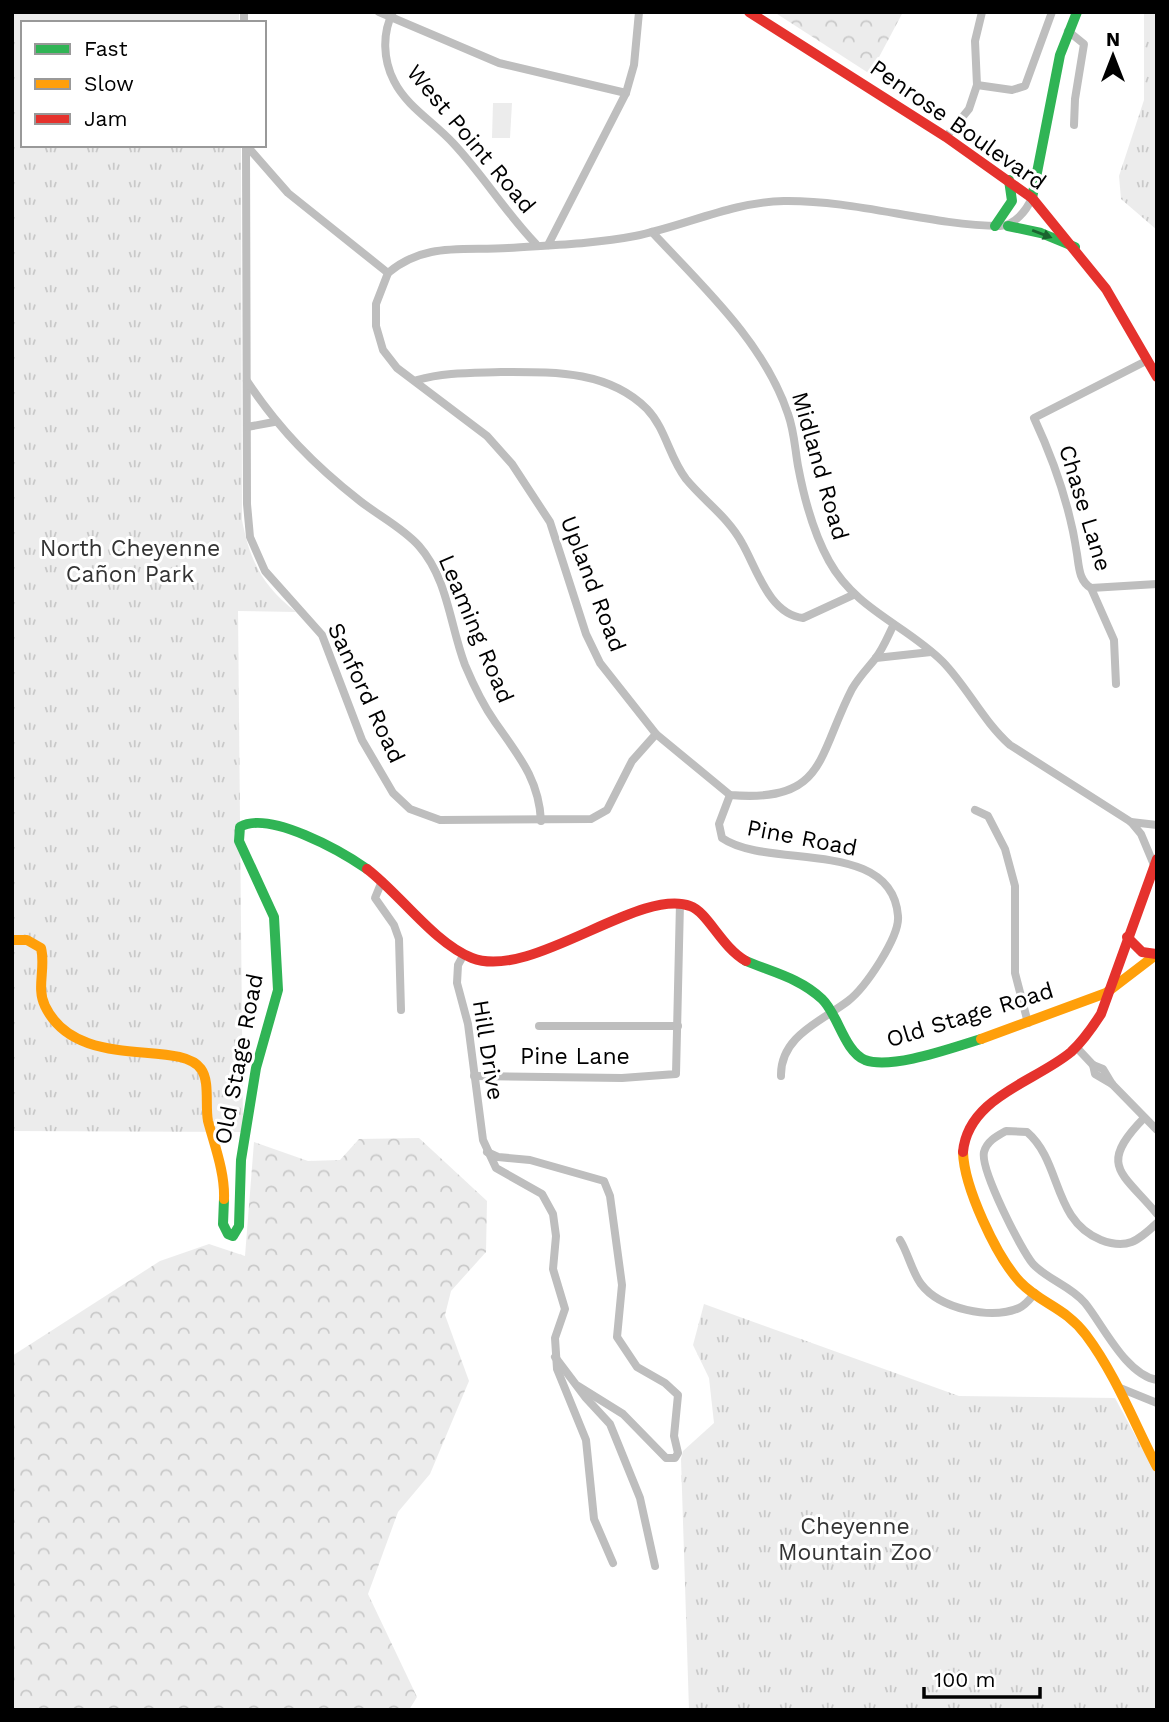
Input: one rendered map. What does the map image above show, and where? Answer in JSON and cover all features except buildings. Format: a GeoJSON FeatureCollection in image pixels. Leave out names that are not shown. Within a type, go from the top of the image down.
{"type":"FeatureCollection","features":[{"type":"Feature","properties":{"kind":"street"},"geometry":{"type":"LineString","coordinates":[[379,12],[392,14],[499,63],[625,93]]}},
{"type":"Feature","properties":{"kind":"street"},"geometry":{"type":"LineString","coordinates":[[548,245],[625,93],[634,65],[639,12]]}},
{"type":"Feature","properties":{"kind":"street","name":"Penrose Boulevard"},"geometry":{"type":"LineString","coordinates":[[749,12],[946,137],[1032,198],[1114,299],[1157,377]]}},
{"type":"Feature","properties":{"kind":"street"},"geometry":{"type":"LineString","coordinates":[[946,137],[969,109],[977,85],[975,41],[982,12]]}},
{"type":"Feature","properties":{"kind":"street"},"geometry":{"type":"LineString","coordinates":[[977,85],[1012,90],[1025,86],[1052,12]]}},
{"type":"Feature","properties":{"kind":"street"},"geometry":{"type":"LineString","coordinates":[[1008,226],[1027,209],[1032,198],[1056,75],[1068,31],[1077,12]]}},
{"type":"Feature","properties":{"kind":"street","name":"West Point Road"},"geometry":{"type":"LineString","coordinates":[[392,14],[386,53],[390,72],[400,91],[454,144],[536,244]]}},
{"type":"Feature","properties":{"kind":"street"},"geometry":{"type":"LineString","coordinates":[[1068,31],[1084,44],[1074,99],[1074,125]]}},
{"type":"Feature","properties":{"kind":"street","name":"Sanford Road"},"geometry":{"type":"LineString","coordinates":[[246,147],[248,524],[254,548],[274,585],[322,635],[362,740],[393,793],[410,809],[440,820],[584,821],[607,810],[632,761],[656,734]]}},
{"type":"Feature","properties":{"kind":"street"},"geometry":{"type":"LineString","coordinates":[[248,147],[288,193],[387,273],[407,259],[429,251],[590,243],[652,232],[744,205],[786,201],[857,206],[1008,226],[1041,233],[1074,247]]}},
{"type":"Feature","properties":{"kind":"street"},"geometry":{"type":"LineString","coordinates":[[995,226],[1012,201],[1009,180]]}},
{"type":"Feature","properties":{"kind":"street","name":"Midland Road"},"geometry":{"type":"LineString","coordinates":[[652,232],[724,310],[770,376],[790,417],[800,475],[817,536],[830,562],[853,595],[931,652],[952,672],[996,732],[1010,745],[1131,821],[1156,862]]}},
{"type":"Feature","properties":{"kind":"street","name":"Upland Road"},"geometry":{"type":"LineString","coordinates":[[387,273],[376,304],[379,339],[383,350],[397,368],[417,380],[487,436],[525,482],[554,531],[592,648],[634,709],[656,734],[730,795]]}},
{"type":"Feature","properties":{"kind":"street","name":"Chase Lane"},"geometry":{"type":"LineString","coordinates":[[1148,360],[1034,418],[1052,458],[1068,509],[1080,573],[1091,588],[1157,584]]}},
{"type":"Feature","properties":{"kind":"street"},"geometry":{"type":"LineString","coordinates":[[417,380],[438,374],[543,372],[575,374],[612,385],[638,402],[655,418],[680,470],[726,519],[781,608],[803,618],[853,595]]}},
{"type":"Feature","properties":{"kind":"street","name":"Leaming Road"},"geometry":{"type":"LineString","coordinates":[[247,381],[274,422],[317,464],[409,537],[425,554],[442,590],[474,684],[493,719],[533,776],[540,801],[541,821]]}},
{"type":"Feature","properties":{"kind":"street"},"geometry":{"type":"LineString","coordinates":[[247,427],[274,422]]}},
{"type":"Feature","properties":{"kind":"street"},"geometry":{"type":"LineString","coordinates":[[1091,588],[1114,640],[1116,684]]}},
{"type":"Feature","properties":{"kind":"street"},"geometry":{"type":"LineString","coordinates":[[730,795],[779,794],[798,787],[807,780],[827,750],[853,687],[876,658],[893,626]]}},
{"type":"Feature","properties":{"kind":"street"},"geometry":{"type":"LineString","coordinates":[[876,658],[931,652]]}},
{"type":"Feature","properties":{"kind":"street","name":"Pine Road"},"geometry":{"type":"LineString","coordinates":[[730,795],[719,830],[728,842],[851,865],[880,879],[893,894],[898,924],[890,945],[856,995],[832,1009],[796,1038],[783,1058],[781,1076]]}},
{"type":"Feature","properties":{"kind":"street"},"geometry":{"type":"LineString","coordinates":[[975,810],[988,816],[1011,866],[1017,915],[1015,972],[1028,1023]]}},
{"type":"Feature","properties":{"kind":"street","name":"Old Stage Road"},"geometry":{"type":"LineString","coordinates":[[12,940],[30,940],[40,948],[45,963],[41,986],[43,1004],[60,1026],[103,1048],[175,1056],[194,1062],[200,1068],[204,1076],[205,1104],[222,1176],[224,1230],[233,1236],[239,1226],[243,1146],[259,1054],[277,999],[279,961],[274,917],[239,841],[240,827],[259,821],[323,842],[355,859],[464,954],[489,964],[502,963],[597,927],[680,904],[692,906],[734,954],[796,979],[832,1009],[860,1057],[882,1063],[970,1042],[1107,993]]}},
{"type":"Feature","properties":{"kind":"street","name":"Midland Road"},"geometry":{"type":"LineString","coordinates":[[1131,821],[1157,825]]}},
{"type":"Feature","properties":{"kind":"street"},"geometry":{"type":"LineString","coordinates":[[1156,862],[1096,1025],[1078,1049],[993,1104],[977,1118],[964,1142],[964,1163],[970,1186],[1012,1272],[1035,1293],[1072,1318],[1119,1388],[1127,1412],[1157,1467]]}},
{"type":"Feature","properties":{"kind":"street"},"geometry":{"type":"LineString","coordinates":[[382,881],[375,898],[394,925],[399,939],[401,1010]]}},
{"type":"Feature","properties":{"kind":"street"},"geometry":{"type":"LineString","coordinates":[[539,1026],[678,1026],[680,904]]}},
{"type":"Feature","properties":{"kind":"street"},"geometry":{"type":"LineString","coordinates":[[1127,937],[1142,952],[1156,954]]}},
{"type":"Feature","properties":{"kind":"street","name":"Hill Drive"},"geometry":{"type":"LineString","coordinates":[[464,954],[457,974],[468,1024],[487,1152]]}},
{"type":"Feature","properties":{"kind":"street"},"geometry":{"type":"LineString","coordinates":[[1107,993],[1156,954]]}},
{"type":"Feature","properties":{"kind":"street","name":"Pine Lane"},"geometry":{"type":"LineString","coordinates":[[474,1076],[622,1079],[676,1074],[678,1026]]}},
{"type":"Feature","properties":{"kind":"street"},"geometry":{"type":"LineString","coordinates":[[1078,1049],[1093,1065],[1095,1074],[1112,1084],[1157,1130]]}},
{"type":"Feature","properties":{"kind":"street"},"geometry":{"type":"LineString","coordinates":[[1144,1118],[1123,1141],[1118,1163],[1124,1178],[1157,1214]]}},
{"type":"Feature","properties":{"kind":"street"},"geometry":{"type":"LineString","coordinates":[[1157,1223],[1139,1241],[1127,1246],[1087,1234],[1075,1224],[1038,1144],[1027,1132],[1006,1131],[985,1148],[983,1156],[987,1172],[1030,1260],[1079,1297],[1132,1365],[1145,1376],[1157,1380]]}},
{"type":"Feature","properties":{"kind":"street"},"geometry":{"type":"LineString","coordinates":[[487,1152],[495,1168],[542,1194],[554,1214],[556,1236],[553,1269],[565,1309],[555,1338],[556,1369],[586,1440],[592,1510],[613,1563]]}},
{"type":"Feature","properties":{"kind":"street"},"geometry":{"type":"LineString","coordinates":[[487,1152],[498,1157],[530,1160],[591,1175],[604,1181],[608,1187],[622,1285],[617,1337],[637,1367],[665,1383],[678,1395],[674,1436],[678,1453],[670,1459],[666,1458],[623,1414],[578,1386]]}},
{"type":"Feature","properties":{"kind":"street"},"geometry":{"type":"LineString","coordinates":[[900,1240],[920,1283],[932,1294],[953,1305],[981,1312],[1008,1311],[1024,1305],[1035,1293]]}},
{"type":"Feature","properties":{"kind":"street"},"geometry":{"type":"LineString","coordinates":[[555,1357],[611,1424],[640,1498],[655,1566]]}},
{"type":"Feature","properties":{"kind":"street"},"geometry":{"type":"LineString","coordinates":[[1119,1388],[1157,1403]]}},
{"type":"Feature","properties":{"kind":"green space","name":"North Cheyenne Cañon Park"},"geometry":{"type":"Polygon","coordinates":[[[12,12],[239,12],[239,21],[21,21],[21,147],[241,147],[242,520],[249,548],[260,572],[275,593],[296,612],[238,611],[243,1132],[12,1131],[12,12]]]}},
{"type":"Feature","properties":{"kind":"green space"},"geometry":{"type":"Polygon","coordinates":[[[774,12],[903,12],[870,74],[774,12]]]}},
{"type":"Feature","properties":{"kind":"green space"},"geometry":{"type":"Polygon","coordinates":[[[1144,12],[1157,12],[1157,230],[1121,199],[1119,176],[1144,100],[1144,12]]]}},
{"type":"Feature","properties":{"kind":"green space"},"geometry":{"type":"Polygon","coordinates":[[[493,103],[512,103],[510,138],[492,138],[493,103]]]}},
{"type":"Feature","properties":{"kind":"green space"},"geometry":{"type":"Polygon","coordinates":[[[419,1138],[487,1201],[486,1252],[451,1291],[445,1315],[469,1381],[430,1474],[398,1512],[368,1594],[417,1697],[409,1710],[12,1710],[12,1356],[160,1261],[209,1244],[245,1256],[254,1142],[308,1161],[340,1160],[359,1139],[419,1138]]]}},
{"type":"Feature","properties":{"kind":"green space","name":"Cheyenne Mountain Zoo"},"geometry":{"type":"Polygon","coordinates":[[[704,1304],[959,1396],[1115,1398],[1157,1476],[1157,1710],[689,1710],[681,1459],[683,1451],[714,1423],[709,1378],[693,1345],[704,1304]]]}},
{"type":"Feature","properties":{"kind":"traffic: fast"},"geometry":{"type":"LineString","coordinates":[[1032,198],[1060,55],[1077,12]]}},
{"type":"Feature","properties":{"kind":"traffic: fast"},"geometry":{"type":"LineString","coordinates":[[995,226],[1012,201],[1009,180]]}},
{"type":"Feature","properties":{"kind":"traffic: fast"},"geometry":{"type":"LineString","coordinates":[[1008,226],[1041,233],[1075,247]]}},
{"type":"Feature","properties":{"kind":"traffic: fast"},"geometry":{"type":"LineString","coordinates":[[224,1199],[223,1224],[228,1234],[233,1236],[239,1226],[241,1160],[256,1068],[278,990],[274,917],[239,841],[240,827],[253,823],[286,828],[323,843],[367,869]]}},
{"type":"Feature","properties":{"kind":"traffic: fast"},"geometry":{"type":"LineString","coordinates":[[746,961],[795,981],[822,999],[833,1014],[846,1041],[865,1060],[906,1060],[981,1039]]}},
{"type":"Feature","properties":{"kind":"traffic: slow"},"geometry":{"type":"LineString","coordinates":[[12,940],[27,940],[41,948],[42,999],[60,1027],[80,1040],[103,1047],[172,1056],[189,1060],[201,1069],[205,1080],[208,1121],[221,1170],[224,1199]]}},
{"type":"Feature","properties":{"kind":"traffic: slow"},"geometry":{"type":"LineString","coordinates":[[981,1039],[1106,993],[1157,954]]}},
{"type":"Feature","properties":{"kind":"traffic: slow"},"geometry":{"type":"LineString","coordinates":[[963,1152],[975,1202],[1001,1256],[1020,1282],[1070,1318],[1086,1335],[1116,1383],[1157,1467]]}},
{"type":"Feature","properties":{"kind":"traffic: jam"},"geometry":{"type":"LineString","coordinates":[[749,12],[946,137],[1032,198],[1106,289],[1157,377]]}},
{"type":"Feature","properties":{"kind":"traffic: jam"},"geometry":{"type":"LineString","coordinates":[[963,1152],[968,1133],[977,1117],[990,1104],[1071,1052],[1098,1019],[1157,859]]}},
{"type":"Feature","properties":{"kind":"traffic: jam"},"geometry":{"type":"LineString","coordinates":[[367,869],[431,930],[458,951],[472,958],[496,962],[524,957],[643,909],[668,904],[690,906],[697,910],[729,947],[746,961]]}},
{"type":"Feature","properties":{"kind":"traffic: jam"},"geometry":{"type":"LineString","coordinates":[[1127,937],[1142,952],[1156,954]]}}]}
